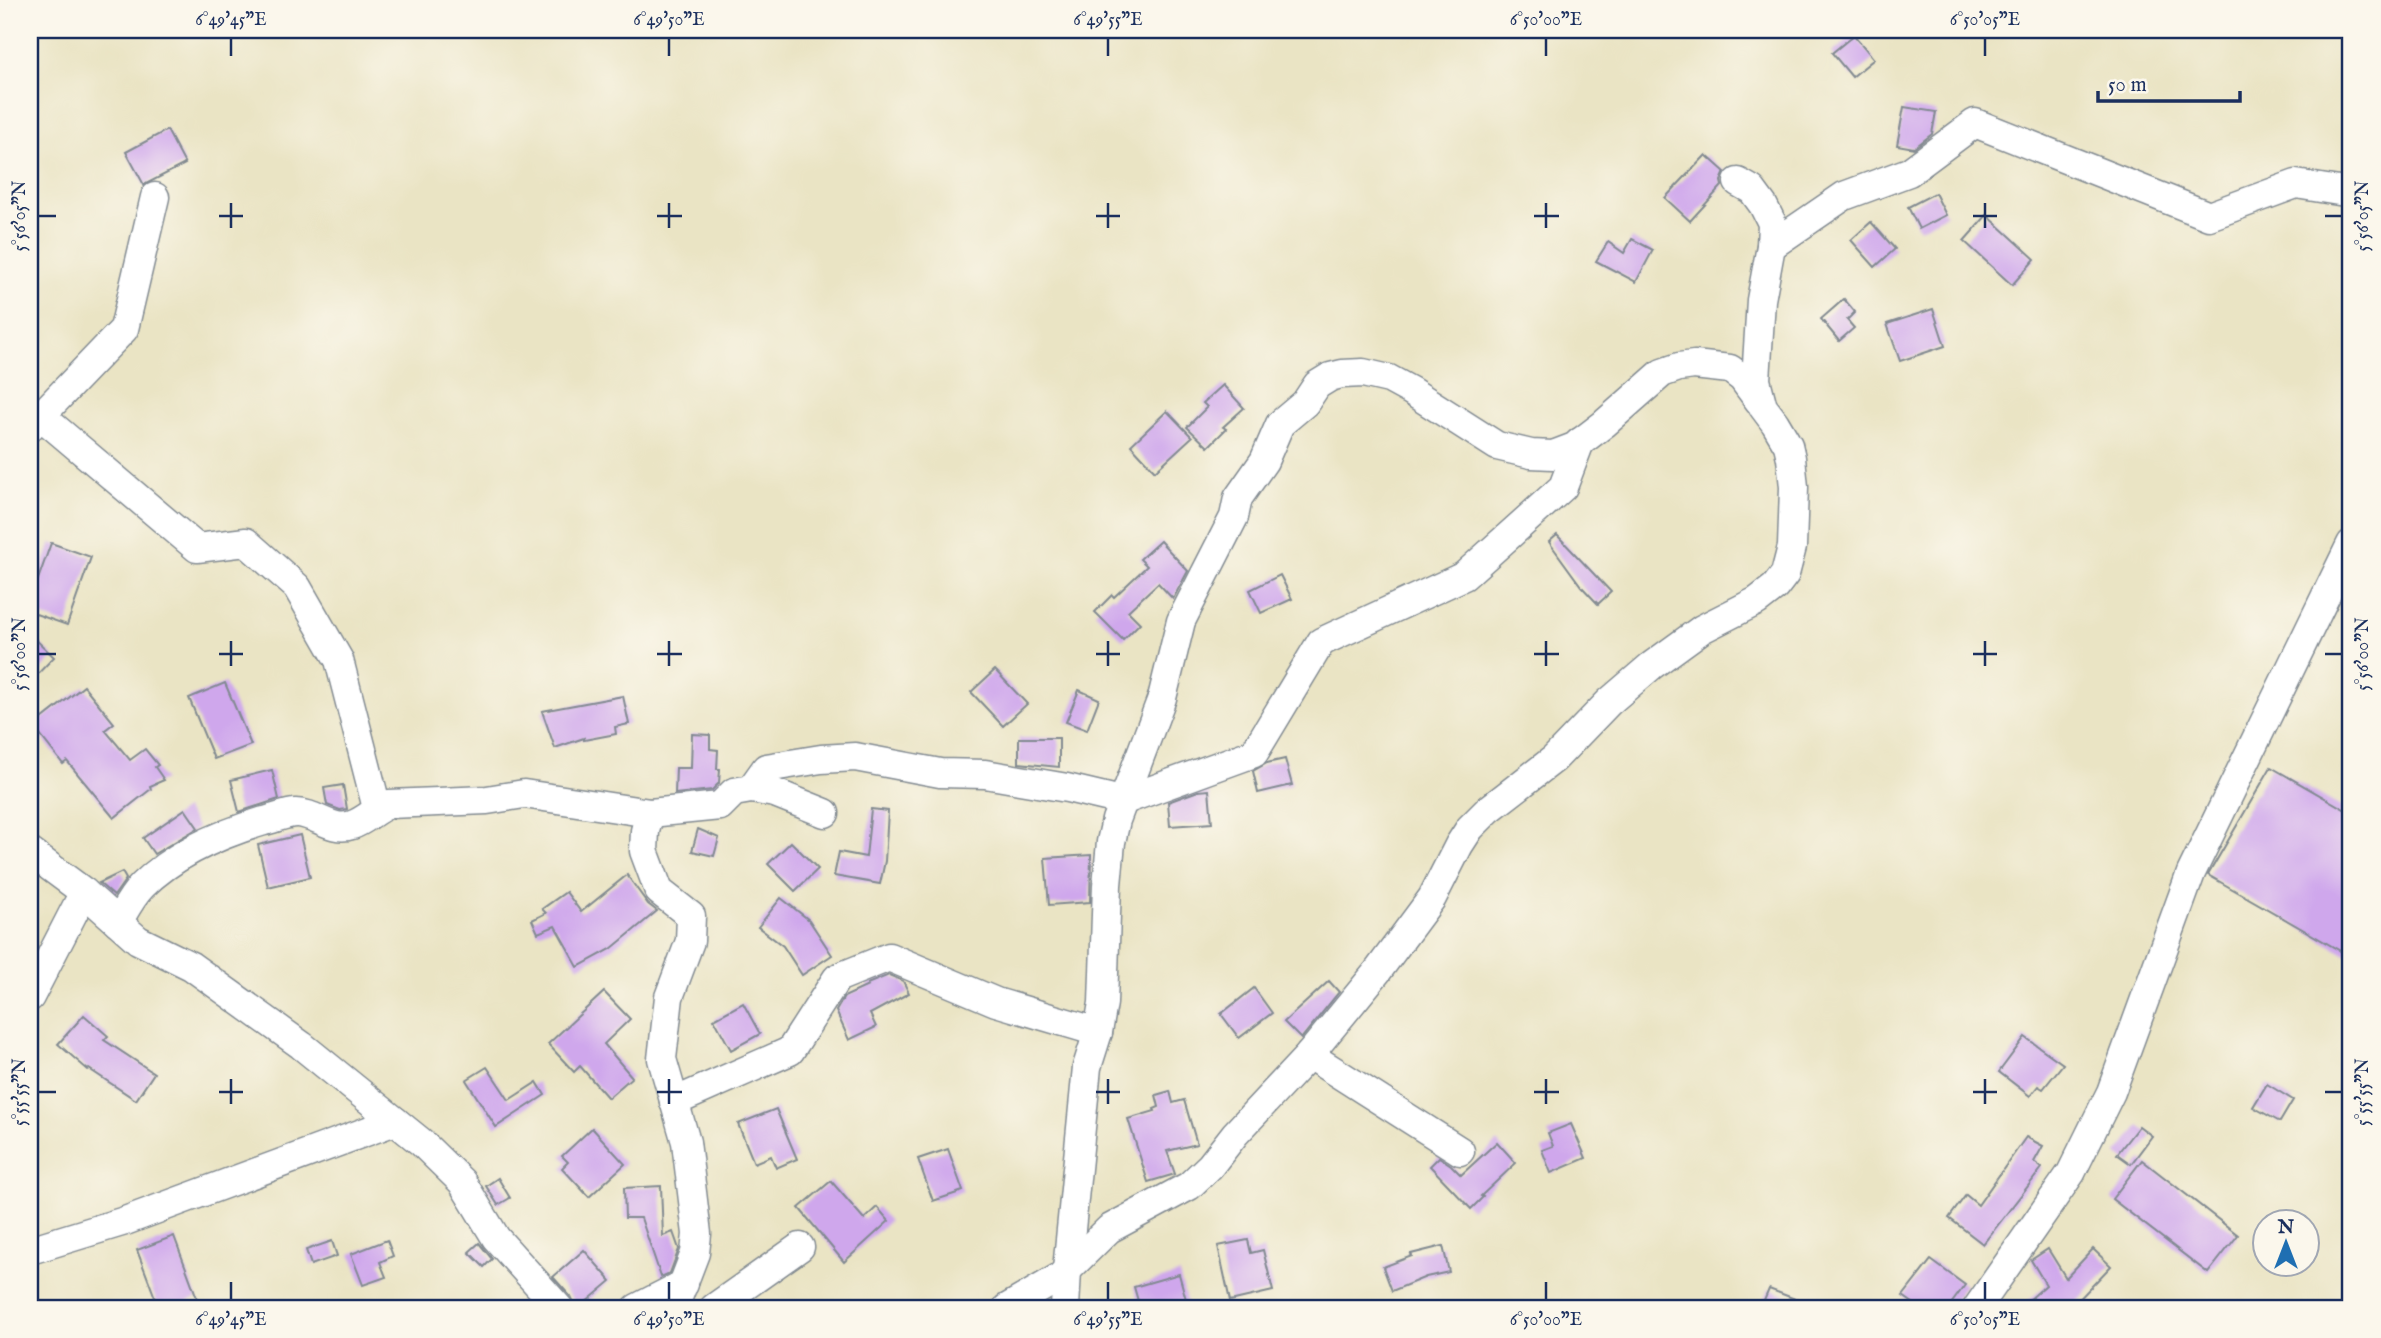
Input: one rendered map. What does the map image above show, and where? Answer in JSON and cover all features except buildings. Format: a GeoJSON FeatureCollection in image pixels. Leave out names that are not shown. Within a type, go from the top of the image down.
{"type":"FeatureCollection","features":[{"type":"Feature","properties":{"kind":"street"},"geometry":{"type":"LineString","coordinates":[[1771,246],[1843,196],[1909,172],[1975,123],[2209,216],[2296,184],[2351,193]]}},
{"type":"Feature","properties":{"kind":"street"},"geometry":{"type":"LineString","coordinates":[[1738,182],[1752,190],[1772,223],[1756,358],[1756,380],[1763,407]]}},
{"type":"Feature","properties":{"kind":"street"},"geometry":{"type":"LineString","coordinates":[[155,197],[124,329],[35,421],[197,548],[246,542],[297,587],[339,660],[377,808]]}},
{"type":"Feature","properties":{"kind":"street"},"geometry":{"type":"LineString","coordinates":[[1007,1308],[1067,1270],[1109,1229],[1189,1186],[1309,1055],[1377,972],[1432,898],[1470,828],[1488,810],[1554,759],[1609,702],[1651,666],[1702,629],[1757,601],[1775,587],[1785,574],[1792,547],[1794,487],[1791,458],[1788,445],[1775,423],[1742,378],[1730,369],[1695,365],[1662,373],[1580,442],[1553,456],[1497,446],[1389,379],[1363,373],[1330,377],[1317,385],[1305,403],[1280,424],[1264,461],[1238,498],[1234,517],[1181,621],[1162,698],[1145,748],[1122,801],[1111,842],[1104,920],[1103,1003],[1098,1032],[1087,1067],[1067,1270],[1065,1308]]}},
{"type":"Feature","properties":{"kind":"street"},"geometry":{"type":"LineString","coordinates":[[751,789],[766,768],[821,758],[855,757],[940,773],[985,774],[1067,788],[1122,801],[1254,753],[1321,642],[1464,576],[1563,487],[1580,442]]}},
{"type":"Feature","properties":{"kind":"street"},"geometry":{"type":"LineString","coordinates":[[1977,1308],[2077,1161],[2111,1091],[2191,873],[2351,544]]}},
{"type":"Feature","properties":{"kind":"street"},"geometry":{"type":"LineString","coordinates":[[118,922],[141,887],[183,855],[226,832],[293,813],[310,815],[337,827],[352,825],[377,808],[389,804],[487,800],[524,794],[650,813],[720,806],[734,792],[751,789],[787,797],[825,813]]}},
{"type":"Feature","properties":{"kind":"street"},"geometry":{"type":"LineString","coordinates":[[637,1308],[679,1296],[695,1253],[697,1234],[686,1142],[662,1059],[669,997],[690,941],[691,916],[659,891],[644,851],[645,831],[650,813]]}},
{"type":"Feature","properties":{"kind":"street"},"geometry":{"type":"LineString","coordinates":[[30,852],[84,892],[138,940],[191,966],[301,1045],[421,1142],[462,1182],[496,1238],[559,1308]]}},
{"type":"Feature","properties":{"kind":"street"},"geometry":{"type":"LineString","coordinates":[[30,997],[84,892]]}},
{"type":"Feature","properties":{"kind":"street"},"geometry":{"type":"LineString","coordinates":[[674,1102],[789,1051],[837,978],[889,957],[996,1002],[1098,1032]]}},
{"type":"Feature","properties":{"kind":"street"},"geometry":{"type":"LineString","coordinates":[[1309,1055],[1461,1152]]}},
{"type":"Feature","properties":{"kind":"street"},"geometry":{"type":"LineString","coordinates":[[30,1250],[125,1222],[395,1121]]}},
{"type":"Feature","properties":{"kind":"street"},"geometry":{"type":"LineString","coordinates":[[714,1308],[800,1247]]}}]}
